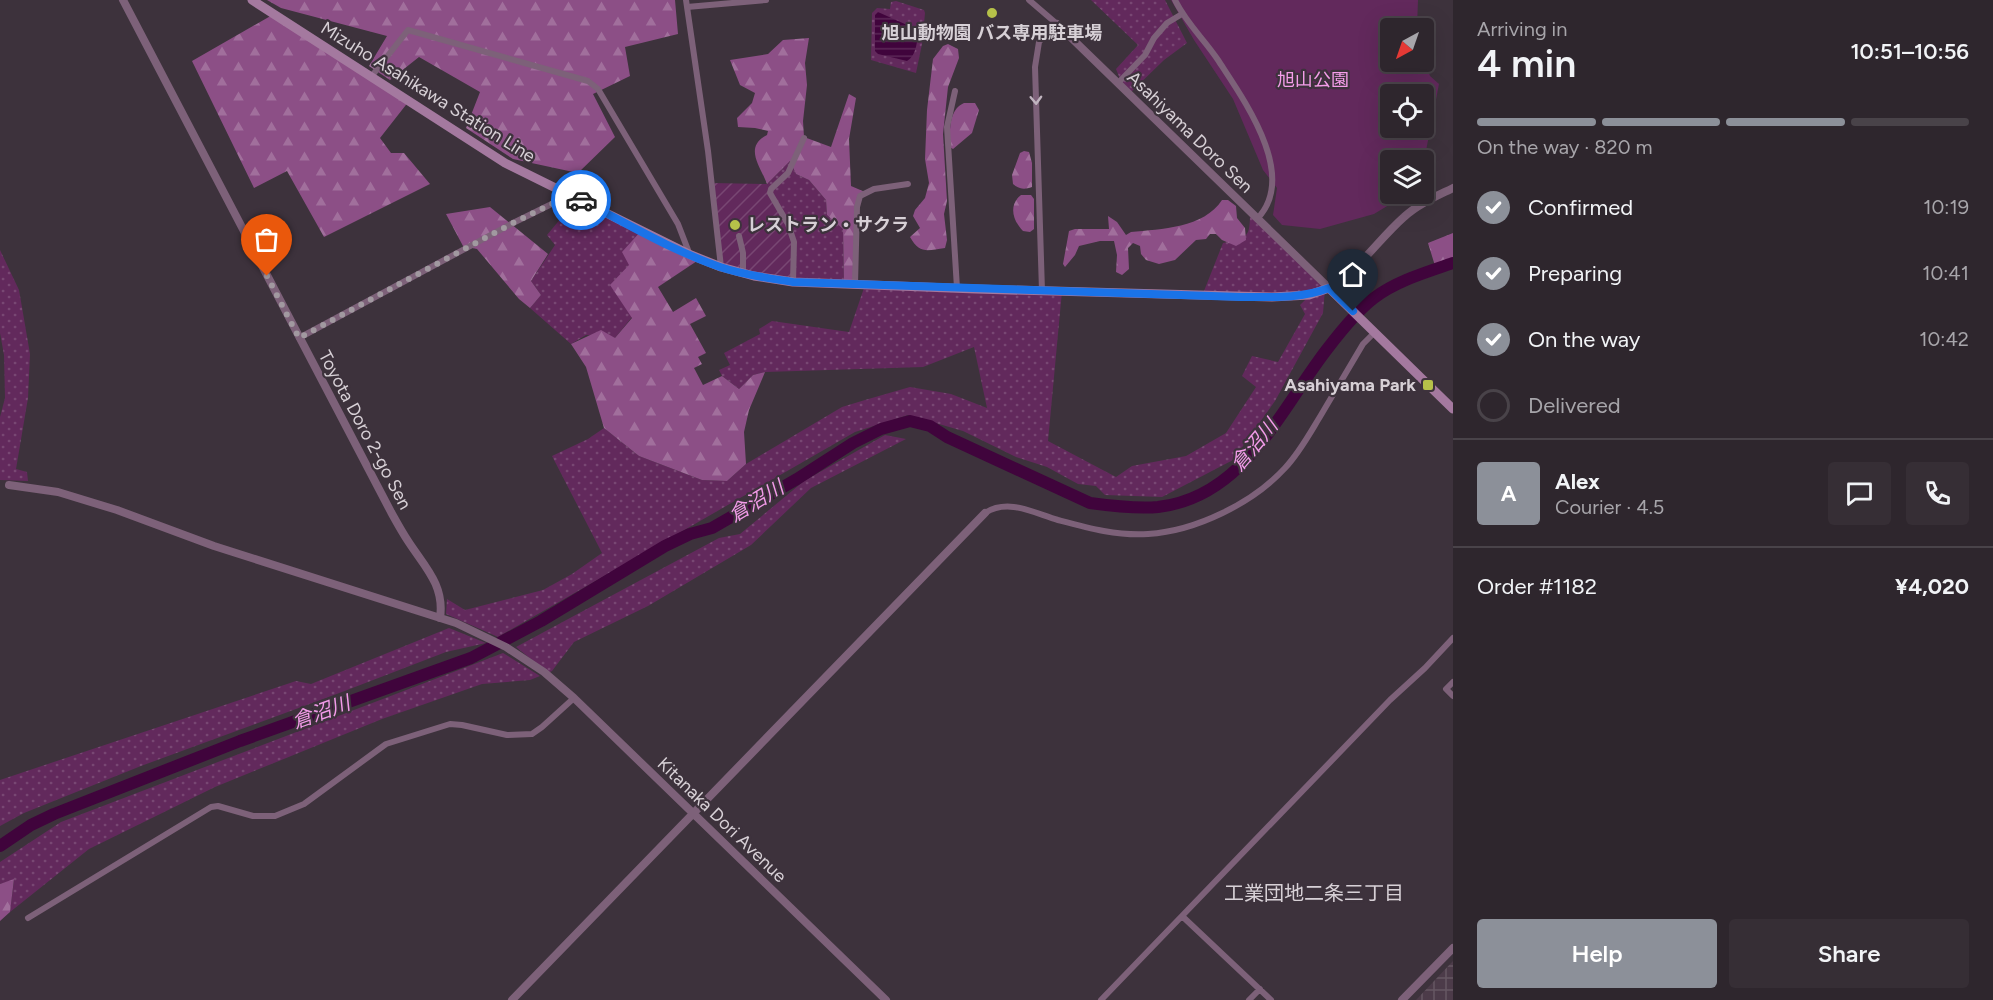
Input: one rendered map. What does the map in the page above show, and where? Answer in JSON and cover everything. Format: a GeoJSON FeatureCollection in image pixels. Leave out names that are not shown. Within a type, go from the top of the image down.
{"type":"FeatureCollection","features":[{"type":"Feature","properties":{"kind":"main road","name":"Mizuho Asahikawa Station Line"},"geometry":{"type":"LineString","coordinates":[[252,0],[505,163],[691,255],[721,267],[793,282],[1042,291],[1272,297],[1310,295],[1329,288]]}},
{"type":"Feature","properties":{"kind":"main road"},"geometry":{"type":"LineString","coordinates":[[1329,288],[1453,409]]}},
{"type":"Feature","properties":{"kind":"street","name":"Toyota Doro 2-go Sen"},"geometry":{"type":"LineString","coordinates":[[123,0],[391,512],[408,542],[428,567],[436,582],[441,597],[440,618]]}},
{"type":"Feature","properties":{"kind":"street"},"geometry":{"type":"LineString","coordinates":[[721,267],[708,151],[687,4],[766,0]]}},
{"type":"Feature","properties":{"kind":"street","name":"Asahiyama Doro Sen"},"geometry":{"type":"LineString","coordinates":[[1029,0],[1057,24],[1329,288]]}},
{"type":"Feature","properties":{"kind":"street"},"geometry":{"type":"LineString","coordinates":[[1175,0],[1182,14],[1217,59],[1266,142],[1273,185],[1267,209],[1257,219]]}},
{"type":"Feature","properties":{"kind":"street"},"geometry":{"type":"LineString","coordinates":[[1118,83],[1145,55],[1154,38],[1167,23],[1182,14]]}},
{"type":"Feature","properties":{"kind":"street"},"geometry":{"type":"LineString","coordinates":[[1042,291],[1035,68],[1039,42],[1057,24]]}},
{"type":"Feature","properties":{"kind":"street"},"geometry":{"type":"LineString","coordinates":[[371,77],[408,30],[588,81],[598,89],[678,224],[691,255]]}},
{"type":"Feature","properties":{"kind":"street"},"geometry":{"type":"LineString","coordinates":[[954,91],[947,127],[957,288]]}},
{"type":"Feature","properties":{"kind":"street"},"geometry":{"type":"LineString","coordinates":[[793,282],[794,242],[788,224],[770,193],[771,189],[788,173],[804,138]]}},
{"type":"Feature","properties":{"kind":"street"},"geometry":{"type":"LineString","coordinates":[[855,284],[857,207],[860,196],[874,189],[908,184]]}},
{"type":"Feature","properties":{"kind":"street"},"geometry":{"type":"LineString","coordinates":[[1329,288],[1367,256],[1404,217],[1417,207],[1453,188]]}},
{"type":"Feature","properties":{"kind":"street"},"geometry":{"type":"LineString","coordinates":[[299,338],[513,223],[570,195]]}},
{"type":"Feature","properties":{"kind":"street"},"geometry":{"type":"LineString","coordinates":[[739,236],[744,273]]}},
{"type":"Feature","properties":{"kind":"street"},"geometry":{"type":"LineString","coordinates":[[512,1000],[985,513],[993,508],[1013,506],[1110,533],[1149,534],[1174,530],[1224,512],[1256,494],[1285,468],[1302,447],[1363,344],[1374,333]]}},
{"type":"Feature","properties":{"kind":"street","name":"Kitanaka Dori Avenue"},"geometry":{"type":"LineString","coordinates":[[5,486],[58,492],[117,510],[225,549],[440,618],[506,647],[535,666],[574,698],[886,1000]]}},
{"type":"Feature","properties":{"kind":"street"},"geometry":{"type":"LineString","coordinates":[[1101,1000],[1390,700],[1453,638]]}},
{"type":"Feature","properties":{"kind":"street"},"geometry":{"type":"LineString","coordinates":[[1453,682],[1446,689],[1453,696]]}},
{"type":"Feature","properties":{"kind":"street"},"geometry":{"type":"LineString","coordinates":[[28,918],[211,807],[218,806],[253,816],[275,816],[304,804],[386,744],[450,724],[507,735],[532,734],[574,698]]}},
{"type":"Feature","properties":{"kind":"street"},"geometry":{"type":"LineString","coordinates":[[1182,915],[1271,1000]]}},
{"type":"Feature","properties":{"kind":"street"},"geometry":{"type":"LineString","coordinates":[[1402,1000],[1453,948]]}},
{"type":"Feature","properties":{"kind":"street"},"geometry":{"type":"LineString","coordinates":[[1249,1000],[1260,989]]}},
{"type":"Feature","properties":{"kind":"shaded area"},"geometry":{"type":"Polygon","coordinates":[[[878,12],[919,32],[914,52],[907,61],[878,54],[875,51],[875,15],[878,12]]]}},
{"type":"Feature","properties":{"kind":"shaded area"},"geometry":{"type":"Polygon","coordinates":[[[1453,961],[1453,1000],[1416,1000],[1453,961]]]}},
{"type":"Feature","properties":{"kind":"green space"},"geometry":{"type":"Polygon","coordinates":[[[267,0],[675,0],[678,34],[625,47],[630,76],[593,94],[615,137],[578,173],[513,159],[466,128],[480,92],[419,57],[390,80],[369,66],[387,36],[281,8],[267,0]]]}},
{"type":"Feature","properties":{"kind":"green space"},"geometry":{"type":"Polygon","coordinates":[[[1091,0],[1165,0],[1187,43],[1164,60],[1131,92],[1122,84],[1116,69],[1138,45],[1091,0]]]}},
{"type":"Feature","properties":{"kind":"green space","name":"旭山公園"},"geometry":{"type":"Polygon","coordinates":[[[1171,0],[1418,0],[1417,18],[1380,18],[1380,72],[1429,72],[1439,84],[1434,110],[1434,84],[1380,84],[1380,138],[1428,138],[1426,150],[1380,150],[1380,204],[1390,204],[1374,214],[1320,229],[1282,225],[1273,215],[1277,188],[1263,170],[1233,99],[1171,0]]]}},
{"type":"Feature","properties":{"kind":"green space"},"geometry":{"type":"Polygon","coordinates":[[[896,1],[924,10],[925,13],[916,73],[871,60],[872,13],[877,8],[890,9],[891,2],[896,1]]]}},
{"type":"Feature","properties":{"kind":"green space"},"geometry":{"type":"Polygon","coordinates":[[[274,14],[409,101],[380,138],[391,153],[404,153],[430,184],[324,237],[287,171],[254,188],[192,61],[274,14]]]}},
{"type":"Feature","properties":{"kind":"green space"},"geometry":{"type":"Polygon","coordinates":[[[809,38],[805,63],[807,85],[803,121],[804,137],[831,147],[849,94],[856,98],[849,139],[851,186],[865,192],[860,196],[855,284],[844,284],[843,229],[827,215],[826,200],[809,180],[796,174],[790,161],[767,184],[755,151],[756,145],[767,135],[768,131],[738,127],[737,118],[752,103],[755,93],[740,85],[730,60],[768,54],[783,40],[809,38]]]}},
{"type":"Feature","properties":{"kind":"green space"},"geometry":{"type":"Polygon","coordinates":[[[948,44],[958,49],[959,58],[948,87],[943,134],[947,201],[944,214],[947,240],[945,248],[925,250],[917,247],[910,237],[920,228],[913,216],[925,198],[929,183],[925,159],[927,110],[933,59],[943,46],[948,44]]]}},
{"type":"Feature","properties":{"kind":"green space"},"geometry":{"type":"Polygon","coordinates":[[[964,103],[975,103],[979,110],[972,133],[953,149],[950,147],[951,122],[955,111],[964,103]]]}},
{"type":"Feature","properties":{"kind":"green space"},"geometry":{"type":"Polygon","coordinates":[[[1029,152],[1032,163],[1032,187],[1024,189],[1013,184],[1012,175],[1020,153],[1029,152]]]}},
{"type":"Feature","properties":{"kind":"green space"},"geometry":{"type":"Polygon","coordinates":[[[790,161],[796,174],[809,180],[826,200],[827,215],[843,229],[844,284],[793,282],[767,184],[790,161]]]}},
{"type":"Feature","properties":{"kind":"green space"},"geometry":{"type":"Polygon","coordinates":[[[711,183],[767,184],[794,242],[793,282],[721,267],[711,183]]]}},
{"type":"Feature","properties":{"kind":"green space"},"geometry":{"type":"Polygon","coordinates":[[[1021,195],[1031,195],[1034,199],[1034,229],[1030,232],[1023,231],[1013,213],[1014,203],[1021,195]]]}},
{"type":"Feature","properties":{"kind":"green space"},"geometry":{"type":"Polygon","coordinates":[[[577,199],[641,231],[629,265],[632,317],[615,338],[586,335],[571,344],[530,308],[541,295],[531,281],[555,245],[547,235],[577,199]]]}},
{"type":"Feature","properties":{"kind":"green space"},"geometry":{"type":"Polygon","coordinates":[[[1222,200],[1228,200],[1236,206],[1237,218],[1245,228],[1246,240],[1236,246],[1222,240],[1216,234],[1210,234],[1206,239],[1196,240],[1175,260],[1159,264],[1146,260],[1141,254],[1140,246],[1133,243],[1128,248],[1129,269],[1122,275],[1116,272],[1117,255],[1114,241],[1100,241],[1079,246],[1065,267],[1063,264],[1069,231],[1109,229],[1108,216],[1117,222],[1126,235],[1131,232],[1181,225],[1204,216],[1222,200]]]}},
{"type":"Feature","properties":{"kind":"green space"},"geometry":{"type":"Polygon","coordinates":[[[490,207],[548,254],[531,281],[541,295],[530,308],[519,299],[477,249],[463,246],[446,214],[490,207]]]}},
{"type":"Feature","properties":{"kind":"green space"},"geometry":{"type":"Polygon","coordinates":[[[1250,211],[1325,289],[1323,313],[1275,401],[1233,460],[1162,497],[1105,495],[1096,486],[1078,484],[1047,467],[1016,457],[963,431],[908,415],[855,432],[498,637],[446,614],[447,599],[465,610],[543,590],[572,574],[602,553],[552,456],[588,439],[604,428],[639,456],[702,480],[727,481],[746,464],[842,407],[910,387],[951,394],[987,408],[974,347],[923,367],[765,372],[753,375],[739,389],[722,376],[719,370],[730,365],[724,353],[760,334],[759,329],[772,321],[849,332],[865,285],[1062,291],[1048,441],[1116,477],[1132,466],[1186,456],[1226,433],[1256,387],[1242,376],[1252,356],[1278,362],[1305,314],[1300,305],[1309,296],[1202,296],[1223,243],[1243,238],[1248,232],[1250,211]]]}},
{"type":"Feature","properties":{"kind":"green space"},"geometry":{"type":"Polygon","coordinates":[[[641,231],[700,259],[658,287],[673,312],[696,298],[706,316],[690,324],[706,353],[698,357],[702,364],[694,368],[703,385],[722,376],[739,389],[753,375],[765,372],[749,410],[744,432],[746,464],[727,481],[702,480],[639,456],[604,428],[586,367],[571,344],[601,330],[615,338],[632,318],[610,285],[629,265],[622,252],[641,231]]]}},
{"type":"Feature","properties":{"kind":"green space"},"geometry":{"type":"Polygon","coordinates":[[[1453,233],[1453,263],[1436,269],[1428,243],[1453,233]]]}},
{"type":"Feature","properties":{"kind":"green space"},"geometry":{"type":"Polygon","coordinates":[[[0,250],[19,290],[30,354],[28,398],[16,469],[27,472],[28,481],[0,480],[0,417],[5,398],[4,355],[0,333],[0,250]]]}},
{"type":"Feature","properties":{"kind":"green space"},"geometry":{"type":"Polygon","coordinates":[[[885,435],[906,439],[811,488],[751,545],[648,606],[574,642],[552,671],[548,673],[516,647],[719,538],[740,534],[804,481],[885,435]]]}},
{"type":"Feature","properties":{"kind":"green space"},"geometry":{"type":"Polygon","coordinates":[[[449,628],[486,643],[446,652],[141,766],[24,813],[0,826],[0,780],[296,681],[311,684],[449,628]]]}},
{"type":"Feature","properties":{"kind":"green space"},"geometry":{"type":"Polygon","coordinates":[[[503,653],[540,676],[530,680],[482,684],[382,719],[215,787],[89,849],[10,912],[14,880],[0,884],[0,862],[61,822],[503,653]]]}},
{"type":"Feature","properties":{"kind":"green space"},"geometry":{"type":"Polygon","coordinates":[[[14,879],[10,912],[0,921],[0,884],[14,879]]]}},
{"type":"Feature","properties":{"kind":"waterway","name":"倉沼川"},"geometry":{"type":"LineString","coordinates":[[0,846],[31,825],[54,814],[240,741],[471,658],[541,621],[665,546],[690,534],[712,528],[797,479],[853,443],[881,429],[910,421],[930,426],[947,437],[1090,503],[1150,508],[1188,500],[1215,486],[1238,468],[1258,446],[1328,348],[1368,303],[1402,282],[1453,263]]}},
{"type":"Feature","properties":{"kind":"way so far"},"geometry":{"type":"LineString","coordinates":[[267,276],[299,338],[513,223],[570,195],[581,200]]}},
{"type":"Feature","properties":{"kind":"place","name":"旭山動物園 バス専用駐車場"},"geometry":{"type":"Point","coordinates":[992,13]}},
{"type":"Feature","properties":{"kind":"place","name":"レストラン・サクラ"},"geometry":{"type":"Point","coordinates":[735,225]}},
{"type":"Feature","properties":{"kind":"place","name":"Asahiyama Park"},"geometry":{"type":"Point","coordinates":[1428,385]}},
{"type":"Feature","properties":{"kind":"district","name":"工業団地二条三丁目"},"geometry":{"type":"Point","coordinates":[1314,893]}},
{"type":"Feature","properties":{"kind":"route"},"geometry":{"type":"LineString","coordinates":[[581,200],[691,255],[721,267],[754,276],[793,282],[1241,297],[1294,297],[1310,295],[1329,288],[1353,311]]}}]}
